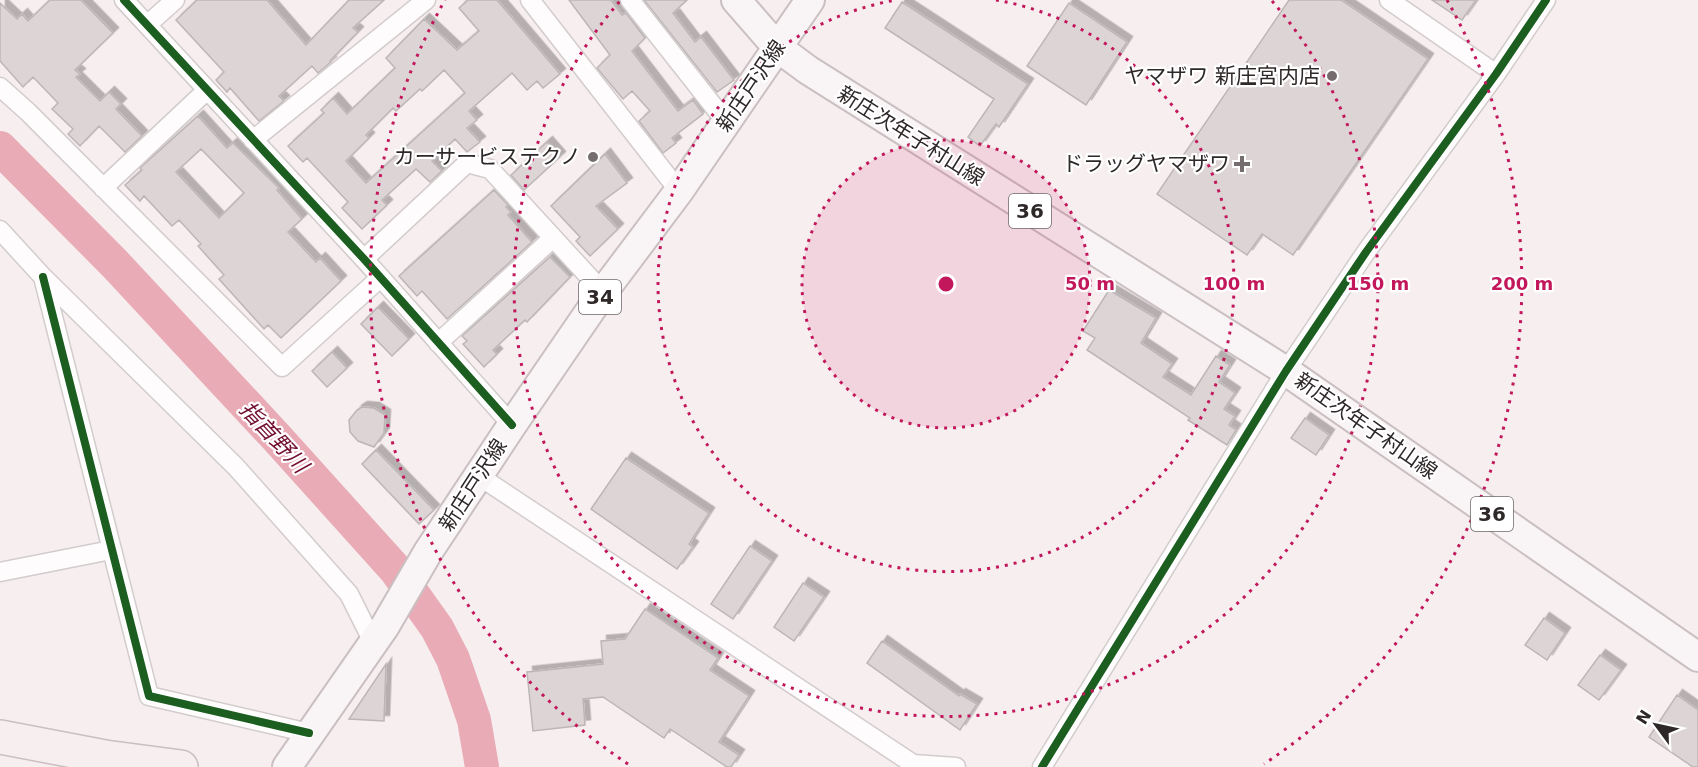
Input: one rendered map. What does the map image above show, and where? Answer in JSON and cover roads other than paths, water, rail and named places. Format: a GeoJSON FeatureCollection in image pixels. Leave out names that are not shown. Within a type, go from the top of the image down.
{"type":"FeatureCollection","features":[{"type":"Feature","properties":{"kind":"highway"},"geometry":{"type":"LineString","coordinates":[[0,737],[105,757],[181,767]]}},
{"type":"Feature","properties":{"kind":"main road","name":"新庄次年子村山線"},"geometry":{"type":"LineString","coordinates":[[736,0],[777,47],[808,70],[1286,371],[1698,657]]}},
{"type":"Feature","properties":{"kind":"main road","name":"新庄戸沢線"},"geometry":{"type":"LineString","coordinates":[[287,767],[379,634],[512,424],[603,292],[680,191],[810,0]]}},
{"type":"Feature","properties":{"kind":"street"},"geometry":{"type":"LineString","coordinates":[[124,0],[364,259],[512,424]]}},
{"type":"Feature","properties":{"kind":"street"},"geometry":{"type":"LineString","coordinates":[[147,25],[175,0]]}},
{"type":"Feature","properties":{"kind":"street"},"geometry":{"type":"LineString","coordinates":[[253,140],[426,0]]}},
{"type":"Feature","properties":{"kind":"street"},"geometry":{"type":"LineString","coordinates":[[530,0],[680,191]]}},
{"type":"Feature","properties":{"kind":"street"},"geometry":{"type":"LineString","coordinates":[[630,0],[726,122]]}},
{"type":"Feature","properties":{"kind":"street"},"geometry":{"type":"LineString","coordinates":[[1389,0],[1496,74]]}},
{"type":"Feature","properties":{"kind":"street"},"geometry":{"type":"LineString","coordinates":[[1042,767],[1286,371],[1366,252],[1496,74],[1546,0]]}},
{"type":"Feature","properties":{"kind":"street"},"geometry":{"type":"LineString","coordinates":[[0,87],[282,367],[380,278]]}},
{"type":"Feature","properties":{"kind":"street"},"geometry":{"type":"LineString","coordinates":[[103,188],[207,90]]}},
{"type":"Feature","properties":{"kind":"street"},"geometry":{"type":"LineString","coordinates":[[364,259],[467,163],[490,169],[603,292]]}},
{"type":"Feature","properties":{"kind":"street"},"geometry":{"type":"LineString","coordinates":[[0,230],[43,277],[236,467],[349,594],[379,634]]}},
{"type":"Feature","properties":{"kind":"street"},"geometry":{"type":"LineString","coordinates":[[438,342],[553,238]]}},
{"type":"Feature","properties":{"kind":"street"},"geometry":{"type":"LineString","coordinates":[[43,277],[149,696],[309,733]]}},
{"type":"Feature","properties":{"kind":"street"},"geometry":{"type":"LineString","coordinates":[[479,476],[913,766],[956,767]]}},
{"type":"Feature","properties":{"kind":"street"},"geometry":{"type":"LineString","coordinates":[[0,572],[111,550]]}},
{"type":"Feature","properties":{"kind":"waterway","name":"指首野川"},"geometry":{"type":"LineString","coordinates":[[0,148],[115,264],[395,569],[437,628],[453,659],[474,720],[482,767]]}},
{"type":"Feature","properties":{"kind":"place","name":"ヤマザワ 新庄宮内店"},"geometry":{"type":"Point","coordinates":[1332,76]}},
{"type":"Feature","properties":{"kind":"place","name":"カーサービステクノ"},"geometry":{"type":"Point","coordinates":[593,157]}},
{"type":"Feature","properties":{"kind":"place","name":"ドラッグヤマザワ"},"geometry":{"type":"Point","coordinates":[1242,164]}}]}
